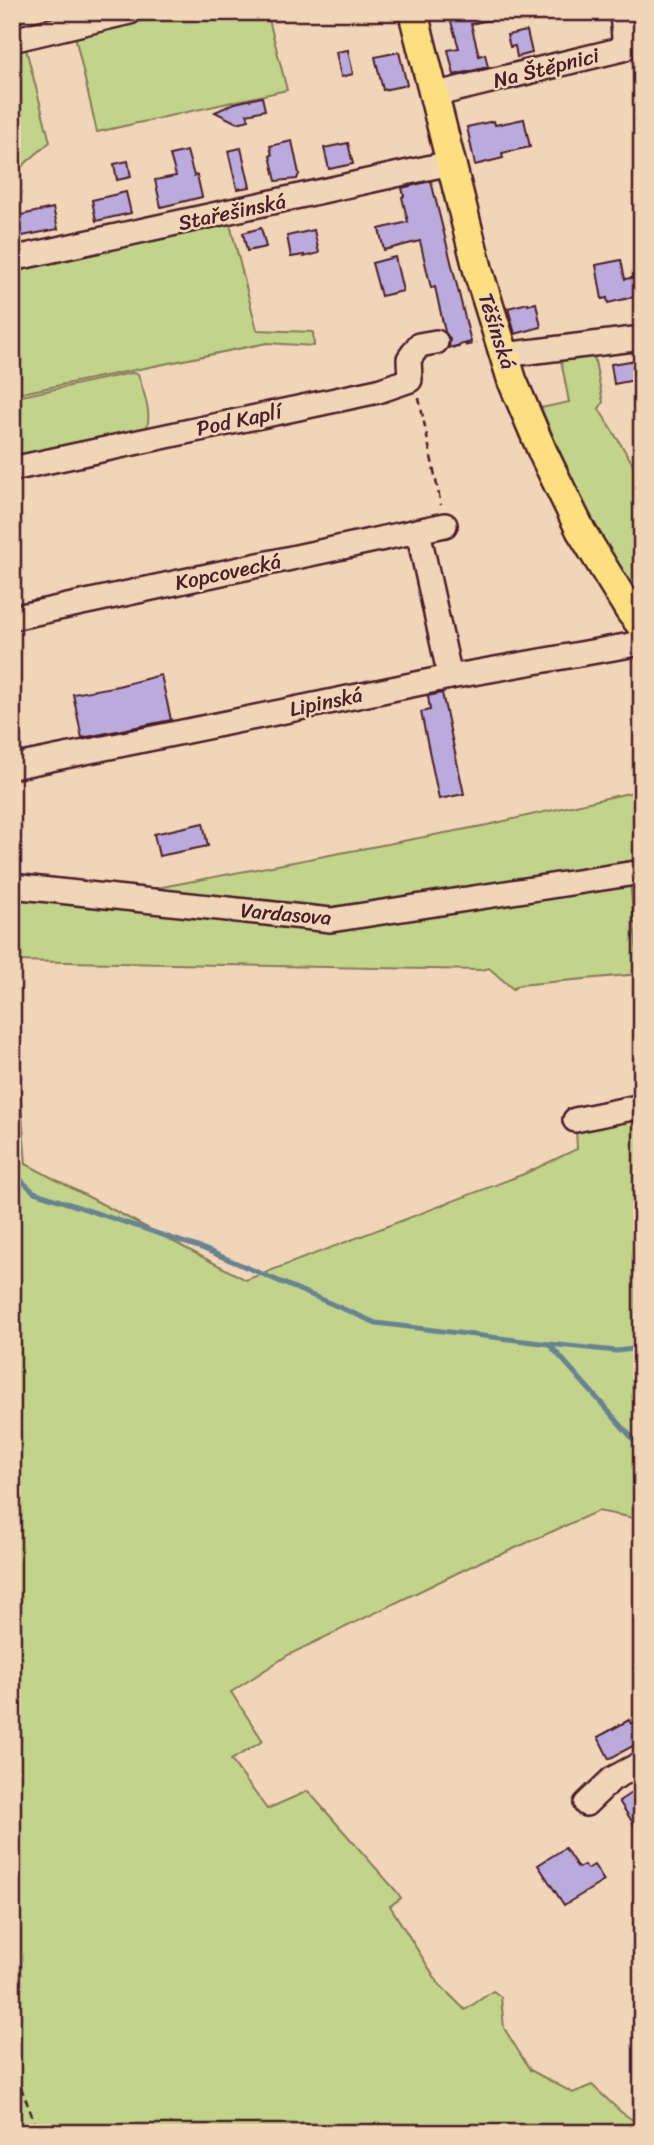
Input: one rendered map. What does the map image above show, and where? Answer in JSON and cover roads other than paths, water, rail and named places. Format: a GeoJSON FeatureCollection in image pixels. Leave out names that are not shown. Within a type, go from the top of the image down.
{"type":"FeatureCollection","features":[{"type":"Feature","properties":{"kind":"main road","name":"Těšínská"},"geometry":{"type":"LineString","coordinates":[[413,12],[478,274],[492,349],[581,531],[642,626]]}},
{"type":"Feature","properties":{"kind":"street"},"geometry":{"type":"LineString","coordinates":[[12,40],[130,12]]}},
{"type":"Feature","properties":{"kind":"street","name":"Na Štěpnici"},"geometry":{"type":"LineString","coordinates":[[433,95],[623,49],[622,12]]}},
{"type":"Feature","properties":{"kind":"street","name":"Stařešinská"},"geometry":{"type":"LineString","coordinates":[[12,259],[450,163]]}},
{"type":"Feature","properties":{"kind":"street"},"geometry":{"type":"LineString","coordinates":[[492,349],[642,338]]}},
{"type":"Feature","properties":{"kind":"street","name":"Pod Kaplí"},"geometry":{"type":"LineString","coordinates":[[12,469],[378,391],[410,380],[409,359],[419,345],[447,345]]}},
{"type":"Feature","properties":{"kind":"street","name":"Kopcovecká"},"geometry":{"type":"LineString","coordinates":[[12,618],[445,525]]}},
{"type":"Feature","properties":{"kind":"street"},"geometry":{"type":"LineString","coordinates":[[418,531],[450,677]]}},
{"type":"Feature","properties":{"kind":"street","name":"Lipinská"},"geometry":{"type":"LineString","coordinates":[[12,767],[450,677],[642,643]]}},
{"type":"Feature","properties":{"kind":"street","name":"Vardasova"},"geometry":{"type":"LineString","coordinates":[[12,886],[331,920],[642,872]]}},
{"type":"Feature","properties":{"kind":"street"},"geometry":{"type":"LineString","coordinates":[[575,1120],[642,1105]]}},
{"type":"Feature","properties":{"kind":"street"},"geometry":{"type":"LineString","coordinates":[[586,1804],[612,1779],[642,1763]]}},
{"type":"Feature","properties":{"kind":"waterway"},"geometry":{"type":"LineString","coordinates":[[12,1172],[34,1192],[204,1249],[376,1323],[549,1344],[642,1449]]}},
{"type":"Feature","properties":{"kind":"waterway"},"geometry":{"type":"LineString","coordinates":[[549,1344],[616,1351],[642,1348]]}}]}
